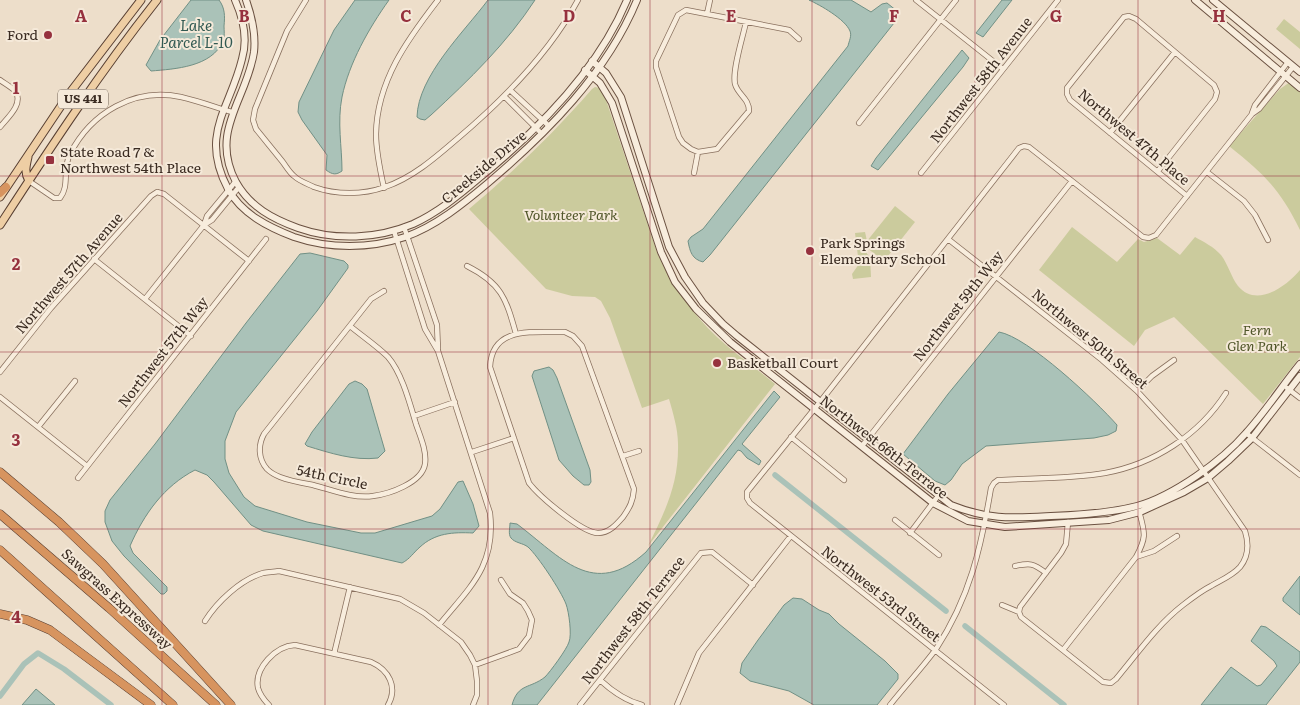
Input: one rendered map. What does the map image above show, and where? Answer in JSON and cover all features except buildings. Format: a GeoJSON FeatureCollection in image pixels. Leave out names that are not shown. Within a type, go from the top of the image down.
{"type":"FeatureCollection","features":[{"type":"Feature","properties":{"kind":"highway"},"geometry":{"type":"LineString","coordinates":[[0,193],[6,187]]}},
{"type":"Feature","properties":{"kind":"highway"},"geometry":{"type":"LineString","coordinates":[[0,472],[59,522],[103,564],[231,705]]}},
{"type":"Feature","properties":{"kind":"highway","name":"Sawgrass Expressway"},"geometry":{"type":"LineString","coordinates":[[0,514],[101,601],[216,705]]}},
{"type":"Feature","properties":{"kind":"highway"},"geometry":{"type":"LineString","coordinates":[[0,550],[173,705]]}},
{"type":"Feature","properties":{"kind":"highway"},"geometry":{"type":"LineString","coordinates":[[0,614],[27,620],[50,630],[151,705]]}},
{"type":"Feature","properties":{"kind":"main road","name":"US 441"},"geometry":{"type":"LineString","coordinates":[[0,197],[31,148],[80,79],[141,0]]}},
{"type":"Feature","properties":{"kind":"main road","name":"US 441"},"geometry":{"type":"LineString","coordinates":[[0,226],[94,84],[157,0]]}},
{"type":"Feature","properties":{"kind":"main road"},"geometry":{"type":"LineString","coordinates":[[28,181],[25,167],[31,148]]}},
{"type":"Feature","properties":{"kind":"street","name":"Creekside Drive"},"geometry":{"type":"LineString","coordinates":[[235,0],[242,20],[244,44],[239,70],[223,109],[217,132],[217,155],[222,174],[231,192],[247,212],[266,225],[303,240],[328,245],[354,246],[377,244],[396,239],[436,222],[467,200],[503,170],[542,134],[600,66],[622,32],[637,0]]}},
{"type":"Feature","properties":{"kind":"street","name":"Creekside Drive"},"geometry":{"type":"LineString","coordinates":[[246,0],[253,21],[253,54],[250,68],[228,124],[226,142],[229,163],[238,184],[250,202],[264,213],[284,223],[315,234],[360,237],[394,231],[432,214],[491,169],[542,120],[585,70],[609,36],[627,0]]}},
{"type":"Feature","properties":{"kind":"street"},"geometry":{"type":"LineString","coordinates":[[306,0],[287,31],[255,109],[253,120],[256,129],[294,176],[314,187],[329,191],[360,192],[384,188],[399,181],[417,171],[443,151],[510,90],[557,35],[578,0]]}},
{"type":"Feature","properties":{"kind":"street"},"geometry":{"type":"LineString","coordinates":[[384,188],[378,161],[376,133],[385,82],[410,36],[438,0]]}},
{"type":"Feature","properties":{"kind":"street"},"geometry":{"type":"LineString","coordinates":[[707,14],[710,0]]}},
{"type":"Feature","properties":{"kind":"street"},"geometry":{"type":"LineString","coordinates":[[916,0],[1003,69]]}},
{"type":"Feature","properties":{"kind":"street"},"geometry":{"type":"LineString","coordinates":[[859,123],[956,0]]}},
{"type":"Feature","properties":{"kind":"street","name":"Northwest 58th Avenue"},"geometry":{"type":"LineString","coordinates":[[921,173],[1058,0]]}},
{"type":"Feature","properties":{"kind":"street"},"geometry":{"type":"LineString","coordinates":[[1195,0],[1300,88]]}},
{"type":"Feature","properties":{"kind":"street"},"geometry":{"type":"LineString","coordinates":[[1213,0],[1300,72]]}},
{"type":"Feature","properties":{"kind":"street"},"geometry":{"type":"LineString","coordinates":[[746,22],[734,76],[736,86],[749,105],[749,111],[717,149],[698,152],[691,149],[679,137],[656,67],[656,61],[678,15],[686,10],[789,30],[799,39]]}},
{"type":"Feature","properties":{"kind":"street","name":"Northwest 47th Place"},"geometry":{"type":"LineString","coordinates":[[1175,52],[1136,19],[1129,16],[1124,17],[1067,88],[1067,94],[1070,100],[1158,170],[1187,196]]}},
{"type":"Feature","properties":{"kind":"street"},"geometry":{"type":"LineString","coordinates":[[1110,133],[1175,52],[1214,85],[1217,92],[1215,99],[1158,170]]}},
{"type":"Feature","properties":{"kind":"street","name":"Northwest 66th Terrace"},"geometry":{"type":"LineString","coordinates":[[592,61],[600,66],[614,85],[620,98],[669,247],[685,277],[703,302],[724,324],[761,355],[950,505],[970,513],[1005,518],[1068,516],[1139,509],[1204,471],[1223,455],[1246,433],[1300,364]]}},
{"type":"Feature","properties":{"kind":"street"},"geometry":{"type":"LineString","coordinates":[[844,480],[791,437],[1019,148],[1029,147],[1143,237],[1150,238],[1156,235],[1207,172],[1252,114],[1255,105],[1281,71],[1291,65]]}},
{"type":"Feature","properties":{"kind":"street"},"geometry":{"type":"LineString","coordinates":[[1252,114],[1260,109],[1287,76],[1291,65]]}},
{"type":"Feature","properties":{"kind":"street","name":"Northwest 66th Terrace"},"geometry":{"type":"LineString","coordinates":[[585,70],[607,92],[661,252],[675,282],[696,309],[718,332],[933,503],[968,521],[1005,527],[1110,520],[1184,492],[1208,478],[1252,438],[1300,376]]}},
{"type":"Feature","properties":{"kind":"street"},"geometry":{"type":"LineString","coordinates":[[0,80],[16,92],[18,101],[16,107],[0,127]]}},
{"type":"Feature","properties":{"kind":"street"},"geometry":{"type":"LineString","coordinates":[[510,90],[549,126]]}},
{"type":"Feature","properties":{"kind":"street"},"geometry":{"type":"LineString","coordinates":[[28,181],[54,198],[60,198],[64,192],[68,156],[78,140],[91,124],[107,111],[124,101],[142,96],[163,94],[181,97],[232,112]]}},
{"type":"Feature","properties":{"kind":"street"},"geometry":{"type":"LineString","coordinates":[[504,96],[542,134]]}},
{"type":"Feature","properties":{"kind":"street"},"geometry":{"type":"LineString","coordinates":[[694,173],[698,152]]}},
{"type":"Feature","properties":{"kind":"street"},"geometry":{"type":"LineString","coordinates":[[1207,172],[1244,202],[1254,215],[1268,240]]}},
{"type":"Feature","properties":{"kind":"street","name":"Northwest 59th Way"},"geometry":{"type":"LineString","coordinates":[[862,446],[1072,181]]}},
{"type":"Feature","properties":{"kind":"street"},"geometry":{"type":"LineString","coordinates":[[145,299],[204,225],[207,216],[238,184]]}},
{"type":"Feature","properties":{"kind":"street","name":"Northwest 57th Avenue"},"geometry":{"type":"LineString","coordinates":[[0,372],[94,258],[151,196],[157,192],[164,194],[204,225]]}},
{"type":"Feature","properties":{"kind":"street"},"geometry":{"type":"LineString","coordinates":[[204,225],[249,261]]}},
{"type":"Feature","properties":{"kind":"street"},"geometry":{"type":"LineString","coordinates":[[404,227],[437,325],[438,351]]}},
{"type":"Feature","properties":{"kind":"street"},"geometry":{"type":"LineString","coordinates":[[394,231],[425,329],[438,351],[472,452],[490,513],[492,531],[489,552],[482,569],[474,582],[439,625]]}},
{"type":"Feature","properties":{"kind":"street","name":"Northwest 57th Way"},"geometry":{"type":"LineString","coordinates":[[78,478],[266,239]]}},
{"type":"Feature","properties":{"kind":"street","name":"Northwest 50th Street"},"geometry":{"type":"LineString","coordinates":[[948,239],[1102,360],[1138,391],[1182,440],[1246,531],[1249,544],[1241,566],[1233,574],[1209,587],[1181,606],[1159,627],[1111,683],[1103,682],[1062,650]]}},
{"type":"Feature","properties":{"kind":"street"},"geometry":{"type":"LineString","coordinates":[[94,258],[191,336]]}},
{"type":"Feature","properties":{"kind":"street"},"geometry":{"type":"LineString","coordinates":[[467,266],[483,274],[505,297],[516,334]]}},
{"type":"Feature","properties":{"kind":"street","name":"54th Circle"},"geometry":{"type":"LineString","coordinates":[[350,326],[387,356],[395,366],[414,416],[425,454],[425,465],[422,473],[414,481],[408,485],[375,496],[366,497],[281,478],[268,470],[260,456],[259,448],[264,434],[371,299],[384,291]]}},
{"type":"Feature","properties":{"kind":"street"},"geometry":{"type":"LineString","coordinates":[[418,308],[430,304]]}},
{"type":"Feature","properties":{"kind":"street"},"geometry":{"type":"LineString","coordinates":[[566,332],[578,340],[582,346],[634,489],[630,507],[613,528],[598,533],[583,529],[535,492],[525,473],[490,367],[493,349],[506,337],[516,334],[566,332]]}},
{"type":"Feature","properties":{"kind":"street"},"geometry":{"type":"LineString","coordinates":[[755,362],[761,355]]}},
{"type":"Feature","properties":{"kind":"street"},"geometry":{"type":"LineString","coordinates":[[1138,391],[1152,376],[1174,360]]}},
{"type":"Feature","properties":{"kind":"street"},"geometry":{"type":"LineString","coordinates":[[38,427],[75,380]]}},
{"type":"Feature","properties":{"kind":"street"},"geometry":{"type":"LineString","coordinates":[[1284,385],[1300,398]]}},
{"type":"Feature","properties":{"kind":"street"},"geometry":{"type":"LineString","coordinates":[[890,705],[935,650],[961,604],[972,577],[991,488],[994,482],[998,480],[1106,473],[1135,465],[1182,440],[1216,409],[1226,393]]}},
{"type":"Feature","properties":{"kind":"street"},"geometry":{"type":"LineString","coordinates":[[0,396],[88,466]]}},
{"type":"Feature","properties":{"kind":"street"},"geometry":{"type":"LineString","coordinates":[[414,416],[455,402]]}},
{"type":"Feature","properties":{"kind":"street"},"geometry":{"type":"LineString","coordinates":[[1246,433],[1300,475]]}},
{"type":"Feature","properties":{"kind":"street","name":"Northwest 53rd Street"},"geometry":{"type":"LineString","coordinates":[[791,437],[747,492],[747,498],[750,503],[790,537],[1004,705]]}},
{"type":"Feature","properties":{"kind":"street"},"geometry":{"type":"LineString","coordinates":[[472,452],[514,438]]}},
{"type":"Feature","properties":{"kind":"street"},"geometry":{"type":"LineString","coordinates":[[623,456],[638,451]]}},
{"type":"Feature","properties":{"kind":"street"},"geometry":{"type":"LineString","coordinates":[[910,533],[938,496]]}},
{"type":"Feature","properties":{"kind":"street"},"geometry":{"type":"LineString","coordinates":[[1068,516],[1066,544],[1020,607],[1019,612],[1021,617],[1062,650],[1136,557],[1144,542],[1145,532],[1139,509]]}},
{"type":"Feature","properties":{"kind":"street"},"geometry":{"type":"LineString","coordinates":[[895,520],[939,555]]}},
{"type":"Feature","properties":{"kind":"street"},"geometry":{"type":"LineString","coordinates":[[1136,557],[1154,551],[1177,536]]}},
{"type":"Feature","properties":{"kind":"street"},"geometry":{"type":"LineString","coordinates":[[677,705],[699,653],[790,537]]}},
{"type":"Feature","properties":{"kind":"street","name":"Northwest 58th Terrace"},"geometry":{"type":"LineString","coordinates":[[580,705],[700,553],[712,552],[752,585]]}},
{"type":"Feature","properties":{"kind":"street"},"geometry":{"type":"LineString","coordinates":[[1015,566],[1028,563],[1046,572]]}},
{"type":"Feature","properties":{"kind":"street"},"geometry":{"type":"LineString","coordinates":[[205,621],[214,607],[249,579],[263,573],[279,571],[400,599],[413,605],[461,642],[475,665],[477,695],[473,705]]}},
{"type":"Feature","properties":{"kind":"street"},"geometry":{"type":"LineString","coordinates":[[475,665],[519,649],[529,636],[532,620],[528,611],[523,603],[510,594],[501,580]]}},
{"type":"Feature","properties":{"kind":"street"},"geometry":{"type":"LineString","coordinates":[[334,654],[350,587]]}},
{"type":"Feature","properties":{"kind":"street"},"geometry":{"type":"LineString","coordinates":[[1002,605],[1019,612]]}},
{"type":"Feature","properties":{"kind":"street"},"geometry":{"type":"LineString","coordinates":[[268,705],[261,697],[258,688],[260,670],[285,645],[295,645],[379,666],[391,680],[393,690],[388,705]]}},
{"type":"Feature","properties":{"kind":"street"},"geometry":{"type":"LineString","coordinates":[[600,680],[613,691],[634,703],[642,705]]}},
{"type":"Feature","properties":{"kind":"green space"},"geometry":{"type":"Polygon","coordinates":[[[1284,19],[1300,32],[1300,49],[1276,29],[1284,19]]]}},
{"type":"Feature","properties":{"kind":"green space"},"geometry":{"type":"Polygon","coordinates":[[[1290,82],[1300,91],[1300,230],[1293,216],[1270,183],[1229,146],[1280,89],[1290,82]]]}},
{"type":"Feature","properties":{"kind":"green space","name":"Volunteer Park"},"geometry":{"type":"Polygon","coordinates":[[[595,87],[600,88],[604,94],[658,255],[670,277],[691,309],[708,328],[775,384],[648,546],[670,497],[678,458],[678,438],[669,399],[642,408],[610,318],[601,301],[595,297],[572,296],[546,289],[469,209],[533,152],[595,87]]]}},
{"type":"Feature","properties":{"kind":"green space"},"geometry":{"type":"Polygon","coordinates":[[[895,206],[915,222],[884,261],[867,248],[867,254],[870,256],[871,277],[853,279],[852,274],[859,264],[855,233],[865,232],[867,241],[895,206]]]}},
{"type":"Feature","properties":{"kind":"green space","name":"Fern Glen Park"},"geometry":{"type":"Polygon","coordinates":[[[1072,227],[1117,262],[1138,239],[1144,242],[1157,238],[1180,255],[1195,237],[1218,252],[1238,286],[1245,292],[1253,295],[1270,293],[1287,283],[1300,270],[1300,357],[1263,404],[1174,317],[1145,330],[1134,346],[1039,270],[1072,227]]]}},
{"type":"Feature","properties":{"kind":"water","name":"Lake Parcel L-10"},"geometry":{"type":"Polygon","coordinates":[[[191,0],[219,0],[224,12],[224,36],[218,50],[202,61],[192,65],[151,71],[146,65],[160,40],[191,0]]]}},
{"type":"Feature","properties":{"kind":"water"},"geometry":{"type":"Polygon","coordinates":[[[355,0],[389,0],[374,22],[349,71],[342,97],[340,116],[342,171],[334,174],[326,170],[327,155],[302,120],[298,112],[299,102],[334,30],[355,0]]]}},
{"type":"Feature","properties":{"kind":"water"},"geometry":{"type":"Polygon","coordinates":[[[488,0],[535,0],[500,46],[473,75],[425,120],[420,119],[417,117],[419,102],[434,70],[455,40],[488,0]]]}},
{"type":"Feature","properties":{"kind":"water"},"geometry":{"type":"Polygon","coordinates":[[[809,0],[851,0],[871,12],[882,4],[887,3],[897,11],[898,18],[710,255],[703,262],[699,261],[692,254],[688,241],[703,229],[848,46],[851,35],[847,26],[832,13],[809,0]]]}},
{"type":"Feature","properties":{"kind":"water"},"geometry":{"type":"Polygon","coordinates":[[[1002,0],[1012,0],[983,37],[976,33],[1002,0]]]}},
{"type":"Feature","properties":{"kind":"water"},"geometry":{"type":"Polygon","coordinates":[[[962,50],[969,58],[963,67],[878,170],[871,166],[876,158],[962,50]]]}},
{"type":"Feature","properties":{"kind":"water"},"geometry":{"type":"Polygon","coordinates":[[[310,253],[344,261],[348,268],[317,311],[236,412],[225,441],[225,459],[229,473],[244,497],[255,506],[307,522],[361,533],[375,533],[432,516],[440,509],[458,482],[463,481],[473,504],[479,526],[473,533],[451,533],[438,536],[426,542],[402,563],[263,531],[251,525],[207,475],[195,470],[174,484],[156,502],[130,546],[133,553],[167,587],[167,591],[161,594],[112,541],[105,522],[105,511],[110,500],[300,254],[310,253]]]}},
{"type":"Feature","properties":{"kind":"water"},"geometry":{"type":"Polygon","coordinates":[[[999,332],[1012,336],[1027,345],[1061,371],[1117,425],[1116,431],[1094,438],[986,446],[962,464],[951,480],[945,485],[935,481],[903,454],[948,394],[999,332]]]}},
{"type":"Feature","properties":{"kind":"water"},"geometry":{"type":"Polygon","coordinates":[[[549,367],[557,378],[590,470],[591,482],[589,485],[584,485],[573,476],[559,460],[532,376],[534,371],[549,367]]]}},
{"type":"Feature","properties":{"kind":"water"},"geometry":{"type":"Polygon","coordinates":[[[355,381],[367,389],[385,451],[378,458],[369,459],[342,456],[307,446],[305,444],[312,432],[349,384],[355,381]]]}},
{"type":"Feature","properties":{"kind":"water"},"geometry":{"type":"Polygon","coordinates":[[[774,391],[780,397],[742,444],[761,461],[759,465],[738,450],[537,705],[512,705],[521,690],[545,677],[558,660],[569,642],[570,623],[566,604],[549,574],[528,547],[511,538],[509,533],[510,523],[517,524],[563,560],[578,568],[593,573],[610,573],[627,566],[646,552],[774,391]]]}},
{"type":"Feature","properties":{"kind":"water"},"geometry":{"type":"Polygon","coordinates":[[[1300,576],[1300,615],[1283,601],[1283,598],[1300,576]]]}},
{"type":"Feature","properties":{"kind":"water"},"geometry":{"type":"Polygon","coordinates":[[[793,598],[802,599],[829,614],[898,674],[898,679],[877,705],[814,705],[789,691],[750,681],[740,673],[742,663],[758,640],[784,605],[793,598]]]}},
{"type":"Feature","properties":{"kind":"water"},"geometry":{"type":"Polygon","coordinates":[[[1261,626],[1266,627],[1300,652],[1300,662],[1266,705],[1201,705],[1231,667],[1257,686],[1261,685],[1277,666],[1274,661],[1251,641],[1261,626]]]}},
{"type":"Feature","properties":{"kind":"water"},"geometry":{"type":"Polygon","coordinates":[[[36,689],[55,705],[22,705],[36,689]]]}},
{"type":"Feature","properties":{"kind":"waterway"},"geometry":{"type":"LineString","coordinates":[[775,475],[946,611]]}},
{"type":"Feature","properties":{"kind":"waterway"},"geometry":{"type":"LineString","coordinates":[[965,626],[1064,705]]}},
{"type":"Feature","properties":{"kind":"waterway"},"geometry":{"type":"LineString","coordinates":[[0,696],[24,664],[38,653],[64,669],[111,705]]}},
{"type":"Feature","properties":{"kind":"place","name":"Ford"},"geometry":{"type":"Point","coordinates":[48,35]}},
{"type":"Feature","properties":{"kind":"place","name":"State Road 7 & Northwest 54th Place"},"geometry":{"type":"Point","coordinates":[50,160]}},
{"type":"Feature","properties":{"kind":"place","name":"Park Springs Elementary School"},"geometry":{"type":"Point","coordinates":[810,251]}},
{"type":"Feature","properties":{"kind":"place","name":"Basketball Court"},"geometry":{"type":"Point","coordinates":[717,363]}}]}
